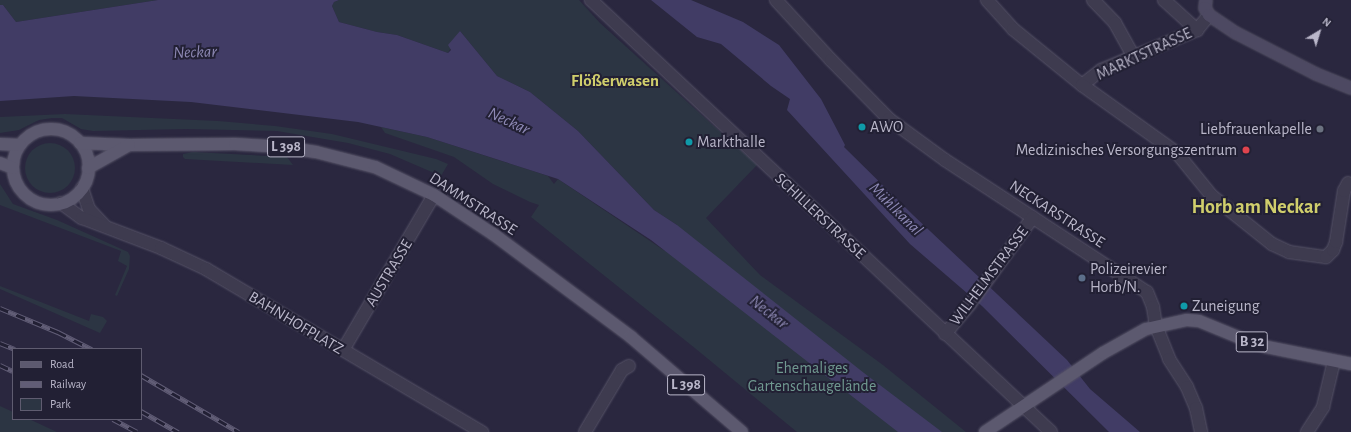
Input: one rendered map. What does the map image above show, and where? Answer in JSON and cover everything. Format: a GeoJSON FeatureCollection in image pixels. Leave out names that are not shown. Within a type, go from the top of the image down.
{"type":"FeatureCollection","features":[{"type":"Feature","properties":{"kind":"main road"},"geometry":{"type":"LineString","coordinates":[[49,129],[60,130],[71,135],[80,143],[86,155],[88,168],[87,179],[82,188],[73,198],[61,203],[50,205],[39,203],[29,198],[20,190],[15,180],[13,168],[14,156],[20,145],[33,134],[49,129]]}},
{"type":"Feature","properties":{"kind":"main road","name":"DAMMSTRASSE"},"geometry":{"type":"LineString","coordinates":[[80,143],[129,145],[234,144],[297,149],[375,167],[434,196],[493,234],[631,337],[742,432]]}},
{"type":"Feature","properties":{"kind":"main road"},"geometry":{"type":"LineString","coordinates":[[0,144],[20,145]]}},
{"type":"Feature","properties":{"kind":"main road","name":"DAMMSTRASSE"},"geometry":{"type":"LineString","coordinates":[[88,168],[129,145]]}},
{"type":"Feature","properties":{"kind":"main road"},"geometry":{"type":"LineString","coordinates":[[0,163],[13,168]]}},
{"type":"Feature","properties":{"kind":"main road","name":"B 32"},"geometry":{"type":"LineString","coordinates":[[985,432],[1103,353],[1146,329],[1187,320],[1199,321],[1245,340],[1267,347],[1351,364]]}},
{"type":"Feature","properties":{"kind":"street","name":"SCHILLERSTRASSE"},"geometry":{"type":"LineString","coordinates":[[591,0],[1051,432]]}},
{"type":"Feature","properties":{"kind":"street","name":"NECKARSTRASSE"},"geometry":{"type":"LineString","coordinates":[[776,0],[889,120],[945,160],[1146,292],[1154,307],[1156,326],[1169,359],[1187,387],[1196,408],[1201,432]]}},
{"type":"Feature","properties":{"kind":"street","name":"MARKTSTRASSE"},"geometry":{"type":"LineString","coordinates":[[987,0],[1013,29],[1082,85],[1101,70],[1133,56],[1182,38],[1197,30],[1210,15]]}},
{"type":"Feature","properties":{"kind":"street"},"geometry":{"type":"LineString","coordinates":[[1093,0],[1115,23],[1133,56]]}},
{"type":"Feature","properties":{"kind":"street"},"geometry":{"type":"LineString","coordinates":[[1164,0],[1197,30]]}},
{"type":"Feature","properties":{"kind":"street"},"geometry":{"type":"LineString","coordinates":[[1206,0],[1205,8],[1210,15],[1236,33],[1316,74],[1351,88]]}},
{"type":"Feature","properties":{"kind":"street"},"geometry":{"type":"LineString","coordinates":[[1082,85],[1177,153],[1212,196],[1272,244],[1289,252],[1326,257],[1333,250],[1336,242],[1344,191],[1348,183]]}},
{"type":"Feature","properties":{"kind":"street","name":"BAHNHOFPLATZ"},"geometry":{"type":"LineString","coordinates":[[82,188],[89,209],[105,226]]}},
{"type":"Feature","properties":{"kind":"street","name":"AUSTRASSE"},"geometry":{"type":"LineString","coordinates":[[343,350],[434,196]]}},
{"type":"Feature","properties":{"kind":"street","name":"BAHNHOFPLATZ"},"geometry":{"type":"LineString","coordinates":[[61,203],[82,218],[179,256],[206,269],[482,432]]}},
{"type":"Feature","properties":{"kind":"street","name":"WILHELMSTRASSE"},"geometry":{"type":"LineString","coordinates":[[945,334],[970,304],[1033,217]]}},
{"type":"Feature","properties":{"kind":"street"},"geometry":{"type":"LineString","coordinates":[[1307,432],[1323,407],[1334,361]]}},
{"type":"Feature","properties":{"kind":"street"},"geometry":{"type":"LineString","coordinates":[[585,432],[626,368]]}},
{"type":"Feature","properties":{"kind":"green space"},"geometry":{"type":"Polygon","coordinates":[[[0,0],[158,0],[16,22],[3,5],[0,5],[0,0]]]}},
{"type":"Feature","properties":{"kind":"green space","name":"Ehemaliges Gartenschaugelände"},"geometry":{"type":"Polygon","coordinates":[[[339,0],[579,0],[600,23],[757,165],[706,218],[760,275],[883,365],[966,432],[797,432],[531,217],[539,205],[493,184],[454,157],[385,133],[381,127],[427,137],[548,176],[554,184],[558,179],[665,251],[677,225],[654,210],[578,131],[530,92],[497,76],[460,31],[448,53],[397,35],[377,32],[339,22],[332,6],[334,2],[339,0]]]}},
{"type":"Feature","properties":{"kind":"green space"},"geometry":{"type":"Polygon","coordinates":[[[65,114],[218,121],[275,126],[332,134],[436,159],[448,164],[441,176],[390,154],[348,143],[277,131],[186,129],[93,131],[81,129],[62,118],[52,118],[39,120],[19,130],[0,133],[0,117],[65,114]]]}},
{"type":"Feature","properties":{"kind":"green space"},"geometry":{"type":"Polygon","coordinates":[[[50,143],[60,145],[68,150],[73,158],[75,168],[73,178],[68,186],[60,191],[50,193],[40,191],[32,186],[27,178],[25,168],[27,158],[32,150],[40,145],[50,143]]]}},
{"type":"Feature","properties":{"kind":"green space"},"geometry":{"type":"Polygon","coordinates":[[[193,152],[287,157],[293,165],[185,159],[183,157],[183,154],[193,152]]]}},
{"type":"Feature","properties":{"kind":"green space"},"geometry":{"type":"Polygon","coordinates":[[[0,184],[13,204],[57,220],[128,252],[130,256],[129,269],[117,296],[115,295],[127,266],[118,261],[121,251],[0,205],[0,184]]]}},
{"type":"Feature","properties":{"kind":"green space"},"geometry":{"type":"Polygon","coordinates":[[[0,286],[89,321],[91,314],[103,317],[107,321],[100,333],[0,289],[0,286]]]}},
{"type":"Feature","properties":{"kind":"green space"},"geometry":{"type":"Polygon","coordinates":[[[0,406],[12,412],[12,420],[31,420],[57,432],[0,432],[0,406]]]}},
{"type":"Feature","properties":{"kind":"water","name":"Neckar"},"geometry":{"type":"Polygon","coordinates":[[[158,0],[339,0],[334,2],[332,6],[339,22],[377,32],[397,35],[448,53],[451,50],[448,45],[460,31],[497,76],[530,92],[578,131],[654,210],[677,225],[864,373],[942,432],[898,432],[651,240],[558,179],[427,137],[358,122],[191,102],[74,96],[0,101],[0,5],[3,5],[16,22],[158,0]]]}},
{"type":"Feature","properties":{"kind":"water","name":"Mühlkanal"},"geometry":{"type":"Polygon","coordinates":[[[651,0],[691,0],[743,22],[779,45],[821,99],[845,145],[844,147],[913,215],[1067,360],[1090,389],[1140,432],[1109,432],[982,306],[910,244],[787,110],[790,99],[771,86],[721,44],[697,37],[651,0]]]}},
{"type":"Feature","properties":{"kind":"railway"},"geometry":{"type":"LineString","coordinates":[[0,308],[58,332],[90,348]]}},
{"type":"Feature","properties":{"kind":"railway"},"geometry":{"type":"LineString","coordinates":[[0,343],[12,348]]}},
{"type":"Feature","properties":{"kind":"railway"},"geometry":{"type":"LineString","coordinates":[[0,365],[12,371]]}},
{"type":"Feature","properties":{"kind":"railway"},"geometry":{"type":"LineString","coordinates":[[142,376],[239,432]]}},
{"type":"Feature","properties":{"kind":"railway"},"geometry":{"type":"LineString","coordinates":[[142,412],[178,432]]}},
{"type":"Feature","properties":{"kind":"railway"},"geometry":{"type":"LineString","coordinates":[[115,420],[137,432]]}},
{"type":"Feature","properties":{"kind":"place","name":"AWO"},"geometry":{"type":"Point","coordinates":[862,127]}},
{"type":"Feature","properties":{"kind":"place","name":"Liebfrauenkapelle"},"geometry":{"type":"Point","coordinates":[1320,129]}},
{"type":"Feature","properties":{"kind":"place","name":"Markthalle"},"geometry":{"type":"Point","coordinates":[689,142]}},
{"type":"Feature","properties":{"kind":"place","name":"Medizinisches Versorgungszentrum"},"geometry":{"type":"Point","coordinates":[1246,150]}},
{"type":"Feature","properties":{"kind":"place","name":"Polizeirevier Horb/N."},"geometry":{"type":"Point","coordinates":[1082,278]}},
{"type":"Feature","properties":{"kind":"place","name":"Zuneigung"},"geometry":{"type":"Point","coordinates":[1184,306]}},
{"type":"Feature","properties":{"kind":"district","name":"Flößerwasen"},"geometry":{"type":"Point","coordinates":[615,81]}},
{"type":"Feature","properties":{"kind":"district","name":"Horb am Neckar"},"geometry":{"type":"Point","coordinates":[1256,207]}}]}
